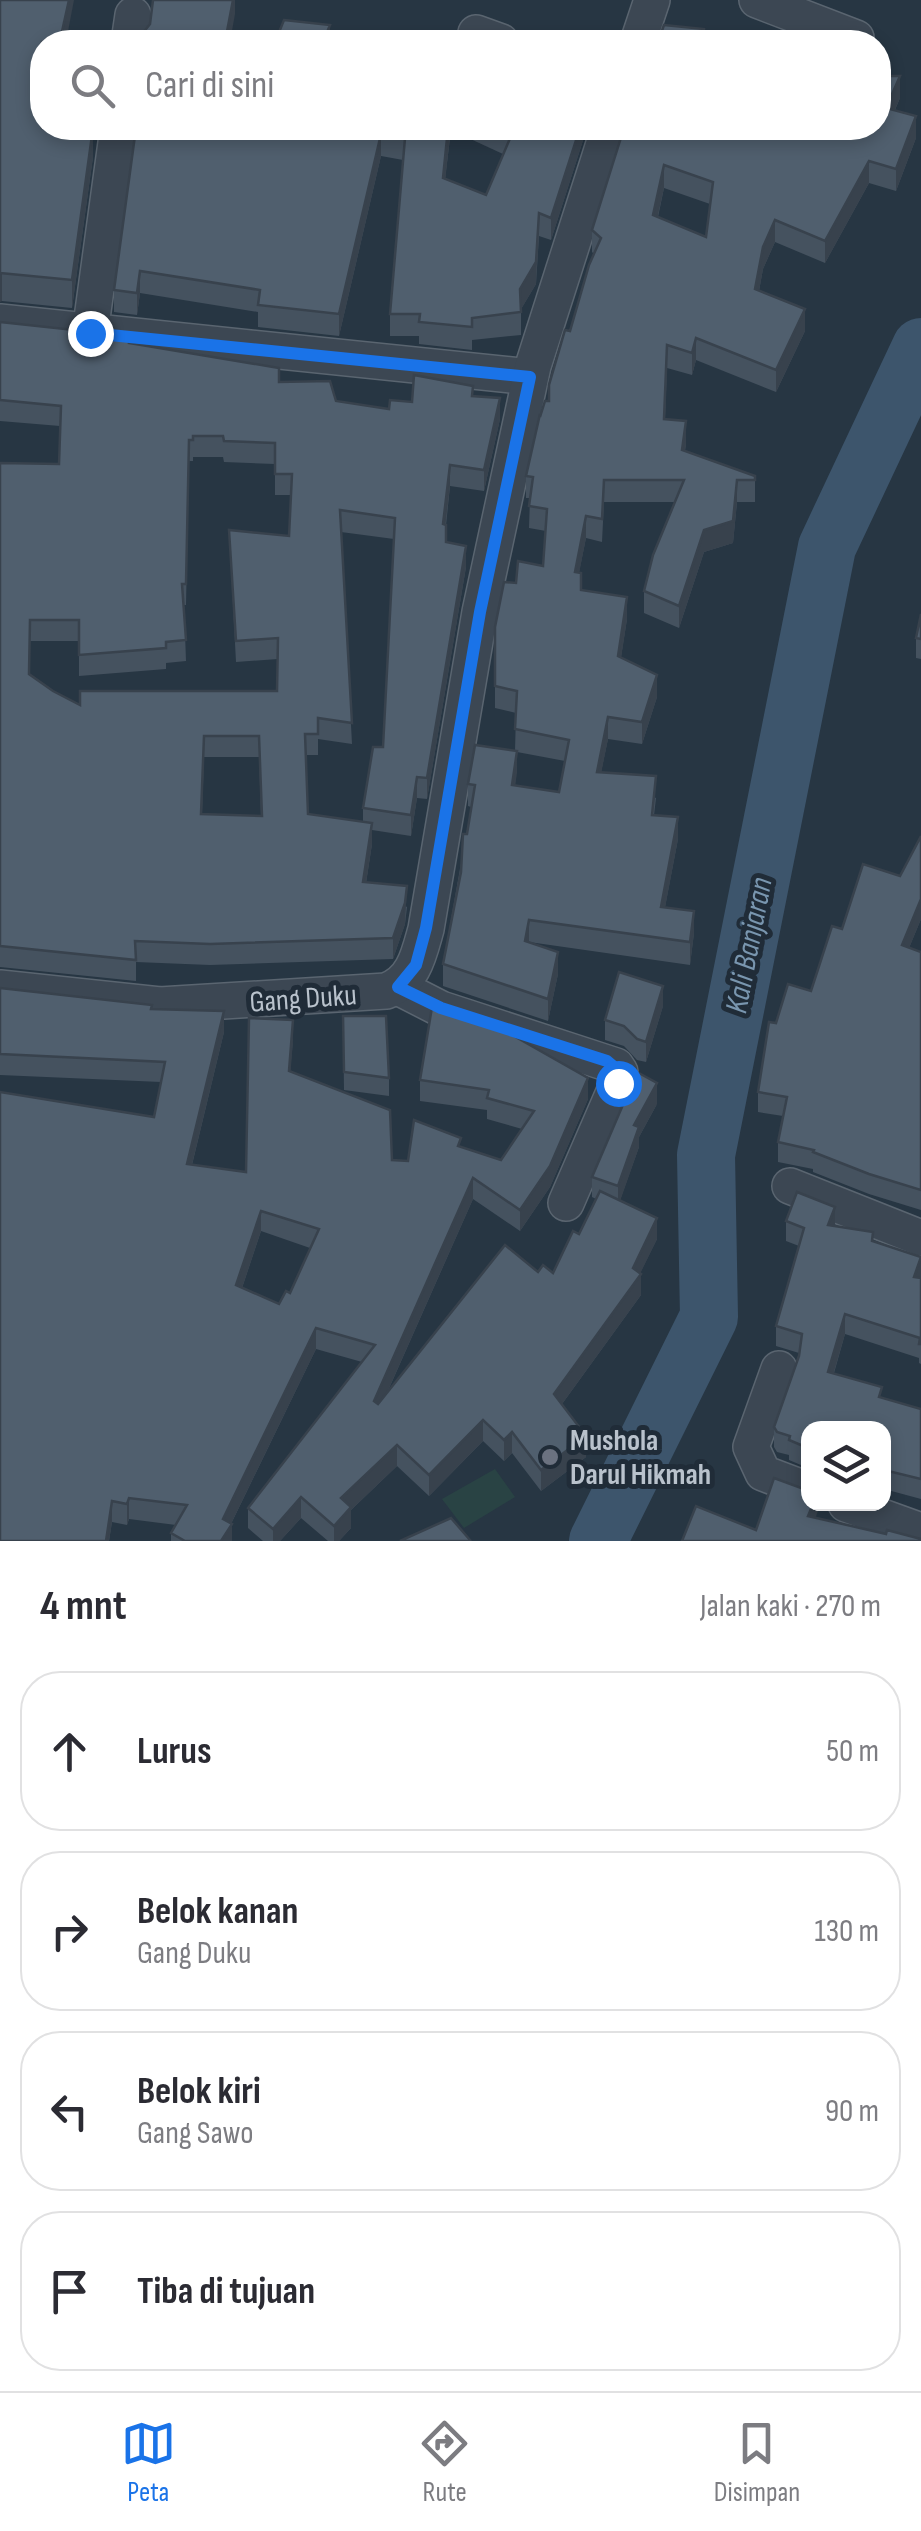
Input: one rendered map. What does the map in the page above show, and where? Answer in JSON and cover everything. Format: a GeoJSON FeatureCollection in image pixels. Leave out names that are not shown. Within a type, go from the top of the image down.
{"type":"FeatureCollection","features":[{"type":"Feature","properties":{"kind":"street"},"geometry":{"type":"LineString","coordinates":[[642,30],[652,0]]}},
{"type":"Feature","properties":{"kind":"street"},"geometry":{"type":"LineString","coordinates":[[757,0],[835,30]]}},
{"type":"Feature","properties":{"kind":"street"},"geometry":{"type":"LineString","coordinates":[[90,333],[116,140]]}},
{"type":"Feature","properties":{"kind":"street","name":"Gang Duku"},"geometry":{"type":"LineString","coordinates":[[0,988],[160,1005],[357,995],[398,987],[416,965],[426,928],[480,612],[530,377],[605,140]]}},
{"type":"Feature","properties":{"kind":"street"},"geometry":{"type":"LineString","coordinates":[[0,322],[530,377]]}},
{"type":"Feature","properties":{"kind":"street"},"geometry":{"type":"LineString","coordinates":[[398,987],[441,1008],[616,1066],[620,1072],[618,1083],[566,1204]]}},
{"type":"Feature","properties":{"kind":"street"},"geometry":{"type":"LineString","coordinates":[[790,1186],[921,1238]]}},
{"type":"Feature","properties":{"kind":"street"},"geometry":{"type":"LineString","coordinates":[[778,1369],[751,1447],[763,1473],[801,1487]]}},
{"type":"Feature","properties":{"kind":"street"},"geometry":{"type":"LineString","coordinates":[[865,1511],[921,1531]]}},
{"type":"Feature","properties":{"kind":"green space"},"geometry":{"type":"Polygon","coordinates":[[[495,1469],[515,1497],[464,1528],[442,1499],[495,1469]]]}},
{"type":"Feature","properties":{"kind":"building"},"geometry":{"type":"Polygon","coordinates":[[[0,0],[69,0],[62,30],[30,30],[30,140],[91,140],[72,280],[0,273],[0,0]]]}},
{"type":"Feature","properties":{"kind":"building"},"geometry":{"type":"Polygon","coordinates":[[[153,0],[233,0],[227,30],[145,30],[150,24],[153,0]]]}},
{"type":"Feature","properties":{"kind":"building"},"geometry":{"type":"Polygon","coordinates":[[[284,20],[330,25],[328,30],[280,30],[284,20]]]}},
{"type":"Feature","properties":{"kind":"building"},"geometry":{"type":"Polygon","coordinates":[[[664,25],[704,29],[704,30],[662,30],[664,25]]]}},
{"type":"Feature","properties":{"kind":"building"},"geometry":{"type":"Polygon","coordinates":[[[891,76],[900,76],[891,97],[891,76]]]}},
{"type":"Feature","properties":{"kind":"building"},"geometry":{"type":"Polygon","coordinates":[[[891,109],[916,116],[896,169],[869,161],[825,241],[775,220],[763,247],[755,289],[805,309],[776,370],[696,338],[692,353],[667,345],[664,419],[686,421],[682,450],[755,476],[755,480],[737,480],[733,521],[704,530],[679,606],[644,591],[653,555],[684,480],[604,480],[602,519],[586,516],[575,572],[581,573],[581,590],[627,597],[618,656],[657,675],[642,722],[608,717],[597,772],[656,776],[652,815],[678,817],[661,907],[694,911],[690,942],[529,920],[525,941],[558,952],[548,999],[443,964],[461,872],[463,834],[467,834],[475,785],[468,784],[475,745],[517,751],[512,785],[559,792],[569,740],[515,729],[517,691],[495,686],[495,627],[504,582],[516,583],[518,561],[543,566],[547,509],[529,506],[533,477],[526,476],[565,330],[570,331],[601,238],[592,230],[620,140],[891,140],[891,109]],[[664,165],[653,215],[706,237],[713,182],[664,165]]]}},
{"type":"Feature","properties":{"kind":"building"},"geometry":{"type":"Polygon","coordinates":[[[134,140],[380,140],[339,314],[258,305],[260,290],[140,271],[137,293],[114,290],[134,140]]]}},
{"type":"Feature","properties":{"kind":"building"},"geometry":{"type":"Polygon","coordinates":[[[405,140],[447,140],[443,178],[486,195],[509,140],[576,140],[551,218],[539,213],[536,262],[520,289],[521,312],[472,318],[472,327],[419,322],[420,314],[390,314],[405,140]]]}},
{"type":"Feature","properties":{"kind":"building"},"geometry":{"type":"Polygon","coordinates":[[[0,322],[130,336],[129,343],[279,368],[279,382],[330,381],[336,401],[389,409],[390,400],[412,402],[414,375],[473,386],[472,396],[500,398],[484,470],[450,465],[443,524],[446,542],[466,546],[427,778],[417,777],[411,815],[363,808],[373,747],[383,747],[395,518],[340,510],[352,723],[318,718],[318,734],[305,734],[308,814],[372,823],[363,882],[407,886],[393,938],[210,944],[135,941],[136,960],[0,946],[0,463],[59,464],[61,406],[0,400],[0,322]],[[193,436],[189,440],[186,584],[182,584],[186,640],[166,642],[166,648],[79,655],[79,620],[30,620],[29,674],[80,705],[80,691],[277,691],[278,638],[236,641],[229,530],[289,536],[292,474],[275,474],[275,443],[193,436]],[[204,736],[201,814],[262,816],[259,736],[204,736]]]}},
{"type":"Feature","properties":{"kind":"building"},"geometry":{"type":"Polygon","coordinates":[[[921,836],[921,899],[902,945],[921,952],[921,1190],[869,1174],[814,1150],[778,1142],[787,1097],[758,1092],[769,1022],[776,1023],[788,984],[811,991],[832,926],[842,929],[863,864],[900,876],[921,836]]]}},
{"type":"Feature","properties":{"kind":"building"},"geometry":{"type":"Polygon","coordinates":[[[619,972],[663,986],[646,1042],[624,1026],[605,1020],[619,972]]]}},
{"type":"Feature","properties":{"kind":"building"},"geometry":{"type":"Polygon","coordinates":[[[0,988],[152,1005],[151,1009],[224,1011],[187,1164],[246,1172],[249,1018],[293,1020],[289,1071],[390,1110],[392,1160],[408,1161],[414,1120],[461,1138],[458,1146],[501,1160],[534,1111],[487,1098],[489,1090],[420,1080],[432,1007],[507,1032],[588,1078],[550,1166],[520,1210],[473,1178],[374,1401],[378,1404],[505,1245],[538,1272],[543,1265],[553,1273],[573,1231],[579,1234],[600,1191],[657,1218],[633,1268],[641,1274],[554,1394],[586,1436],[541,1470],[512,1432],[504,1440],[483,1420],[429,1475],[397,1445],[341,1498],[351,1507],[334,1526],[301,1497],[273,1529],[248,1508],[375,1345],[316,1328],[223,1519],[232,1524],[221,1541],[185,1541],[171,1533],[187,1505],[129,1498],[127,1504],[112,1501],[106,1541],[0,1541],[0,1092],[154,1117],[165,1062],[0,1054],[0,988]],[[261,1211],[236,1285],[279,1304],[286,1291],[290,1293],[319,1229],[261,1211]]]}},
{"type":"Feature","properties":{"kind":"building"},"geometry":{"type":"Polygon","coordinates":[[[343,1016],[386,1016],[389,1078],[344,1072],[343,1016]]]}},
{"type":"Feature","properties":{"kind":"building"},"geometry":{"type":"Polygon","coordinates":[[[637,1072],[657,1083],[634,1125],[639,1127],[618,1186],[592,1177],[637,1072]]]}},
{"type":"Feature","properties":{"kind":"building"},"geometry":{"type":"Polygon","coordinates":[[[797,1192],[835,1207],[828,1225],[873,1232],[872,1241],[921,1257],[914,1277],[921,1278],[921,1344],[920,1338],[845,1314],[828,1372],[882,1387],[879,1397],[921,1409],[921,1479],[891,1472],[891,1421],[801,1421],[801,1445],[774,1427],[799,1356],[802,1334],[776,1326],[804,1228],[786,1221],[797,1192]]]}},
{"type":"Feature","properties":{"kind":"building"},"geometry":{"type":"Polygon","coordinates":[[[774,1478],[801,1488],[801,1511],[810,1511],[808,1516],[886,1534],[887,1530],[921,1541],[682,1541],[696,1506],[756,1530],[774,1478]]]}},
{"type":"Feature","properties":{"kind":"building"},"geometry":{"type":"Polygon","coordinates":[[[451,1518],[470,1540],[400,1541],[451,1518]]]}},
{"type":"Feature","properties":{"kind":"waterway","name":"Kali Banjaran"},"geometry":{"type":"LineString","coordinates":[[598,1541],[709,1317],[706,1155],[827,547],[921,347]]}},
{"type":"Feature","properties":{"kind":"place","name":"Mushola Darul Hikmah"},"geometry":{"type":"Point","coordinates":[550,1457]}},
{"type":"Feature","properties":{"kind":"route"},"geometry":{"type":"LineString","coordinates":[[90,333],[530,377],[480,612],[426,928],[416,965],[398,987],[441,1008],[607,1061],[620,1072],[618,1083]]}}]}
